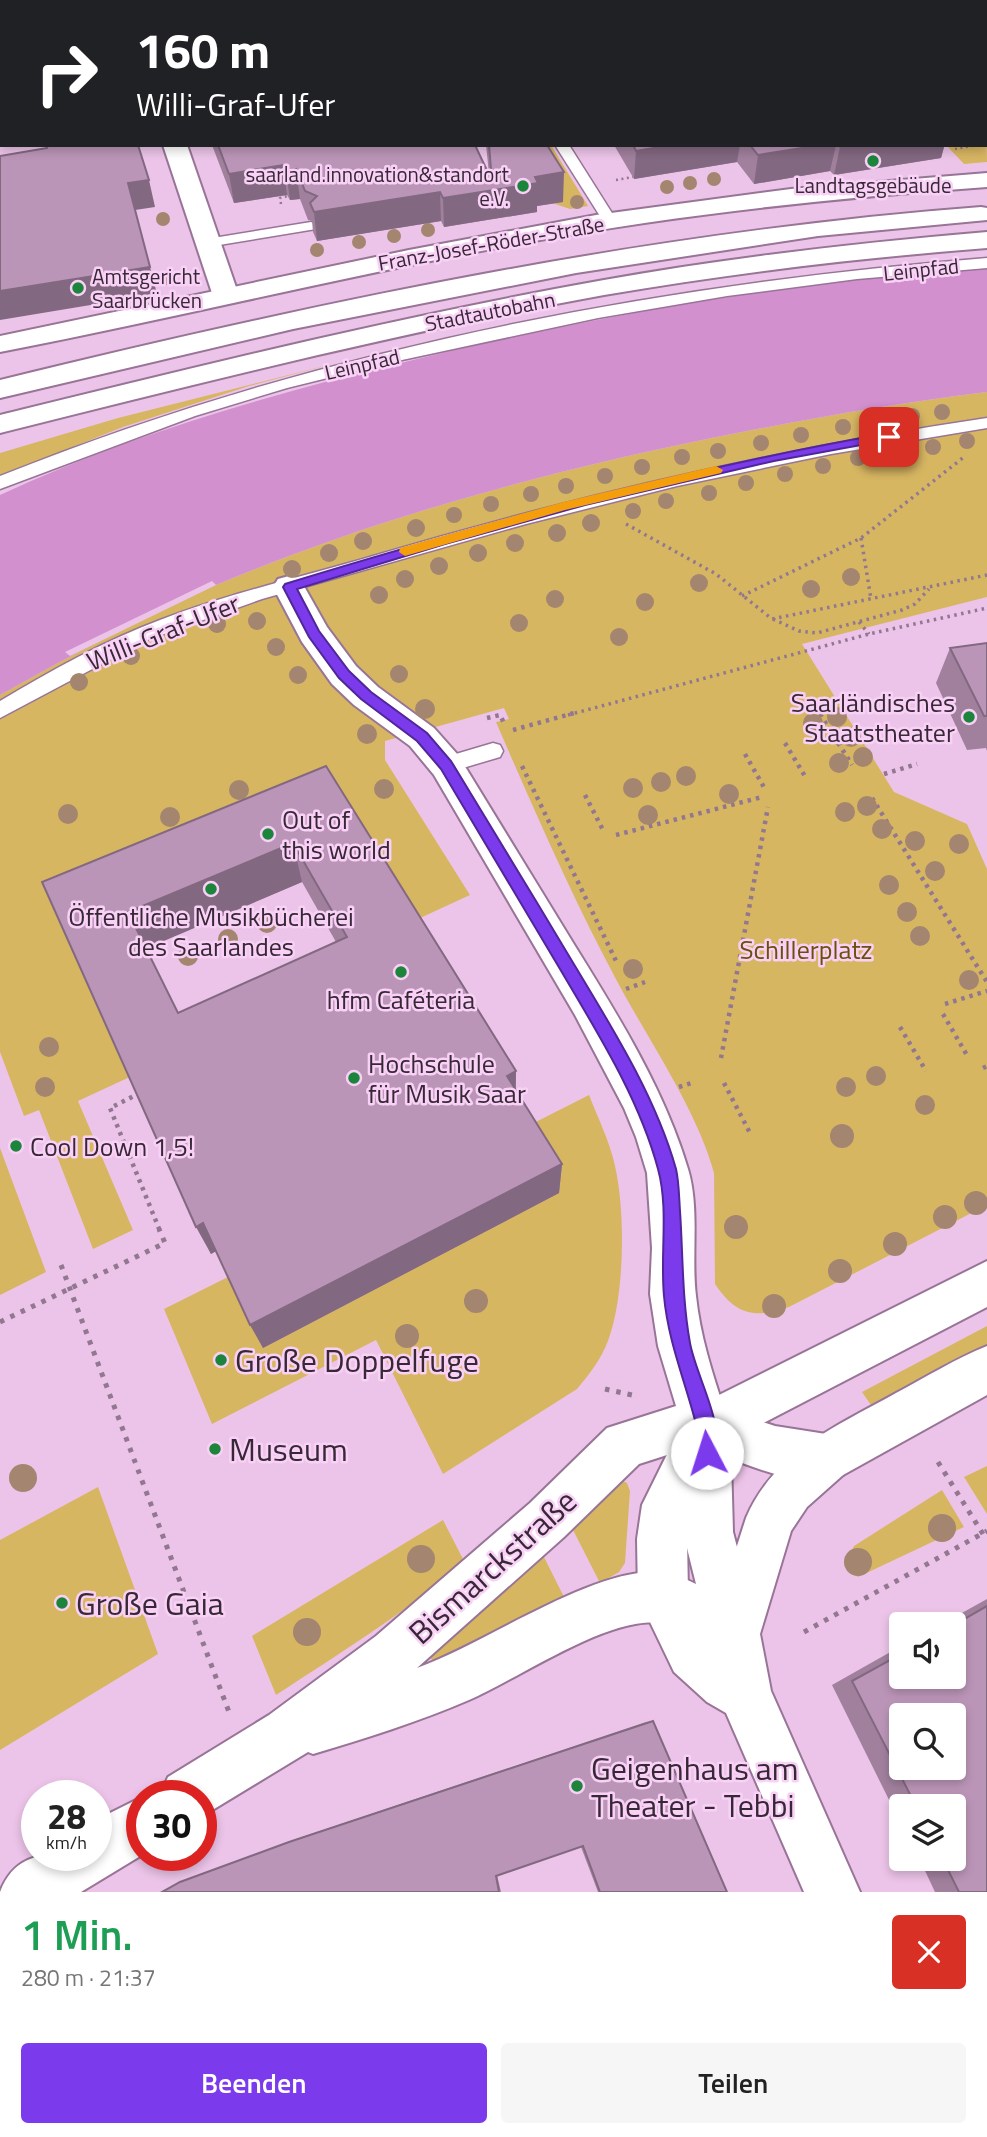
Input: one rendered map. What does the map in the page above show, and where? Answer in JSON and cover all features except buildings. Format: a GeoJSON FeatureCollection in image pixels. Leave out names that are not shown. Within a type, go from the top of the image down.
{"type":"FeatureCollection","features":[{"type":"Feature","properties":{"kind":"main road"},"geometry":{"type":"LineString","coordinates":[[176,147],[226,296]]}},
{"type":"Feature","properties":{"kind":"main road","name":"Franz-Josef-Röder-Straße"},"geometry":{"type":"LineString","coordinates":[[0,344],[470,245],[610,221],[789,197],[987,180]]}},
{"type":"Feature","properties":{"kind":"main road","name":"Stadtautobahn"},"geometry":{"type":"LineString","coordinates":[[0,387],[466,284],[639,253],[778,233],[987,214]]}},
{"type":"Feature","properties":{"kind":"main road","name":"Stadtautobahn"},"geometry":{"type":"LineString","coordinates":[[0,424],[481,311],[659,279],[793,260],[987,240]]}},
{"type":"Feature","properties":{"kind":"main road"},"geometry":{"type":"LineString","coordinates":[[0,439],[159,386]]}},
{"type":"Feature","properties":{"kind":"main road"},"geometry":{"type":"LineString","coordinates":[[289,587],[314,634],[344,675],[422,737],[446,765],[589,1003],[642,1100],[668,1173],[674,1248],[673,1294],[681,1346],[706,1427],[708,1532],[734,1634],[745,1694],[832,1892]]}},
{"type":"Feature","properties":{"kind":"main road"},"geometry":{"type":"LineString","coordinates":[[745,1694],[726,1684],[692,1654],[663,1597],[662,1539],[667,1505],[706,1427],[987,1283]]}},
{"type":"Feature","properties":{"kind":"main road"},"geometry":{"type":"LineString","coordinates":[[734,1634],[771,1518],[790,1490],[826,1458],[987,1369]]}},
{"type":"Feature","properties":{"kind":"main road"},"geometry":{"type":"LineString","coordinates":[[706,1427],[775,1450],[826,1458]]}},
{"type":"Feature","properties":{"kind":"main road","name":"Bismarckstraße"},"geometry":{"type":"LineString","coordinates":[[213,1780],[288,1734],[394,1654],[547,1520],[624,1445],[667,1431],[706,1427]]}},
{"type":"Feature","properties":{"kind":"main road"},"geometry":{"type":"LineString","coordinates":[[663,1597],[734,1634]]}},
{"type":"Feature","properties":{"kind":"main road","name":"Bismarckstraße"},"geometry":{"type":"LineString","coordinates":[[288,1734],[410,1698],[470,1673],[616,1601],[663,1597]]}},
{"type":"Feature","properties":{"kind":"main road"},"geometry":{"type":"LineString","coordinates":[[28,1892],[63,1871]]}},
{"type":"Feature","properties":{"kind":"lane"},"geometry":{"type":"LineString","coordinates":[[563,147],[610,221]]}},
{"type":"Feature","properties":{"kind":"lane"},"geometry":{"type":"LineString","coordinates":[[207,243],[311,226]]}},
{"type":"Feature","properties":{"kind":"lane","name":"Leinpfad"},"geometry":{"type":"LineString","coordinates":[[0,483],[128,432],[351,366],[632,308],[834,277],[987,263]]}},
{"type":"Feature","properties":{"kind":"lane","name":"Willi-Graf-Ufer"},"geometry":{"type":"LineString","coordinates":[[0,710],[98,655],[189,616],[441,540],[584,501],[774,457],[987,422]]}},
{"type":"Feature","properties":{"kind":"lane"},"geometry":{"type":"LineString","coordinates":[[446,765],[494,751]]}},
{"type":"Feature","properties":{"kind":"path"},"geometry":{"type":"LineString","coordinates":[[742,596],[861,538],[967,455]]}},
{"type":"Feature","properties":{"kind":"path"},"geometry":{"type":"LineString","coordinates":[[584,501],[716,574],[772,619],[799,631],[817,633],[908,607],[931,587]]}},
{"type":"Feature","properties":{"kind":"path"},"geometry":{"type":"LineString","coordinates":[[861,538],[871,599]]}},
{"type":"Feature","properties":{"kind":"path"},"geometry":{"type":"LineString","coordinates":[[772,619],[987,575]]}},
{"type":"Feature","properties":{"kind":"path"},"geometry":{"type":"LineString","coordinates":[[508,731],[869,634],[987,607]]}},
{"type":"Feature","properties":{"kind":"path"},"geometry":{"type":"LineString","coordinates":[[859,622],[869,634]]}},
{"type":"Feature","properties":{"kind":"path"},"geometry":{"type":"LineString","coordinates":[[820,714],[852,765]]}},
{"type":"Feature","properties":{"kind":"path"},"geometry":{"type":"LineString","coordinates":[[785,743],[806,778]]}},
{"type":"Feature","properties":{"kind":"path"},"geometry":{"type":"LineString","coordinates":[[745,754],[765,789]]}},
{"type":"Feature","properties":{"kind":"path"},"geometry":{"type":"LineString","coordinates":[[884,774],[917,764]]}},
{"type":"Feature","properties":{"kind":"path"},"geometry":{"type":"LineString","coordinates":[[585,795],[603,830]]}},
{"type":"Feature","properties":{"kind":"path"},"geometry":{"type":"LineString","coordinates":[[616,835],[762,797]]}},
{"type":"Feature","properties":{"kind":"path"},"geometry":{"type":"LineString","coordinates":[[873,798],[987,982]]}},
{"type":"Feature","properties":{"kind":"path"},"geometry":{"type":"LineString","coordinates":[[536,799],[617,964]]}},
{"type":"Feature","properties":{"kind":"path"},"geometry":{"type":"LineString","coordinates":[[722,1058],[768,807]]}},
{"type":"Feature","properties":{"kind":"path"},"geometry":{"type":"LineString","coordinates":[[623,976],[629,988]]}},
{"type":"Feature","properties":{"kind":"path"},"geometry":{"type":"LineString","coordinates":[[945,1004],[987,991]]}},
{"type":"Feature","properties":{"kind":"path"},"geometry":{"type":"LineString","coordinates":[[943,1014],[968,1057]]}},
{"type":"Feature","properties":{"kind":"path"},"geometry":{"type":"LineString","coordinates":[[900,1027],[926,1071]]}},
{"type":"Feature","properties":{"kind":"path"},"geometry":{"type":"LineString","coordinates":[[679,1087],[695,1082]]}},
{"type":"Feature","properties":{"kind":"path"},"geometry":{"type":"LineString","coordinates":[[724,1083],[750,1133]]}},
{"type":"Feature","properties":{"kind":"path"},"geometry":{"type":"LineString","coordinates":[[0,1322],[165,1243],[110,1108],[140,1093]]}},
{"type":"Feature","properties":{"kind":"path"},"geometry":{"type":"LineString","coordinates":[[61,1265],[230,1716]]}},
{"type":"Feature","properties":{"kind":"path"},"geometry":{"type":"LineString","coordinates":[[804,1632],[985,1532],[938,1462]]}},
{"type":"Feature","properties":{"kind":"green space"},"geometry":{"type":"Polygon","coordinates":[[[507,147],[552,147],[588,206],[570,209],[555,204],[507,147]]]}},
{"type":"Feature","properties":{"kind":"green space"},"geometry":{"type":"Polygon","coordinates":[[[948,147],[987,147],[987,162],[964,164],[948,147]]]}},
{"type":"Feature","properties":{"kind":"green space"},"geometry":{"type":"Polygon","coordinates":[[[336,363],[249,386],[123,427],[0,476],[0,453],[118,418],[336,363]]]}},
{"type":"Feature","properties":{"kind":"green space","name":"Schillerplatz"},"geometry":{"type":"Polygon","coordinates":[[[987,392],[987,597],[802,644],[894,792],[967,824],[987,869],[987,1205],[789,1307],[756,1313],[747,1312],[730,1302],[715,1284],[714,1173],[706,1149],[684,1100],[618,983],[554,854],[496,722],[509,719],[504,708],[385,741],[385,760],[470,895],[405,925],[333,807],[62,920],[132,1076],[78,1101],[133,1230],[93,1249],[39,1110],[24,1116],[0,1052],[0,695],[106,637],[216,585],[344,536],[475,495],[608,461],[742,432],[987,392]]]}},
{"type":"Feature","properties":{"kind":"green space"},"geometry":{"type":"Polygon","coordinates":[[[589,1095],[615,1166],[621,1208],[622,1259],[612,1330],[599,1359],[577,1389],[443,1474],[376,1340],[212,1424],[164,1309],[230,1276],[263,1348],[435,1257],[520,1130],[589,1095]]]}},
{"type":"Feature","properties":{"kind":"green space"},"geometry":{"type":"Polygon","coordinates":[[[0,1148],[46,1272],[0,1295],[0,1148]]]}},
{"type":"Feature","properties":{"kind":"green space"},"geometry":{"type":"Polygon","coordinates":[[[987,1326],[987,1349],[873,1408],[862,1392],[987,1326]]]}},
{"type":"Feature","properties":{"kind":"green space"},"geometry":{"type":"Polygon","coordinates":[[[987,1466],[987,1514],[964,1477],[987,1466]]]}},
{"type":"Feature","properties":{"kind":"green space"},"geometry":{"type":"Polygon","coordinates":[[[621,1480],[627,1483],[630,1491],[625,1563],[619,1572],[600,1583],[570,1524],[621,1480]]]}},
{"type":"Feature","properties":{"kind":"green space"},"geometry":{"type":"Polygon","coordinates":[[[98,1487],[158,1654],[0,1750],[0,1540],[98,1487]]]}},
{"type":"Feature","properties":{"kind":"green space"},"geometry":{"type":"Polygon","coordinates":[[[942,1490],[964,1527],[858,1577],[849,1571],[846,1560],[854,1546],[942,1490]]]}},
{"type":"Feature","properties":{"kind":"green space"},"geometry":{"type":"Polygon","coordinates":[[[443,1520],[464,1561],[396,1615],[276,1695],[252,1636],[443,1520]]]}},
{"type":"Feature","properties":{"kind":"green space"},"geometry":{"type":"Polygon","coordinates":[[[541,1551],[566,1601],[438,1663],[431,1659],[432,1649],[541,1551]]]}},
{"type":"Feature","properties":{"kind":"shaded area"},"geometry":{"type":"Polygon","coordinates":[[[987,268],[987,392],[742,432],[608,461],[475,495],[344,536],[216,585],[106,637],[0,695],[0,495],[50,473],[101,452],[205,416],[364,372],[488,343],[629,314],[772,291],[843,281],[987,268]]]}},
{"type":"Feature","properties":{"kind":"pier"},"geometry":{"type":"Polygon","coordinates":[[[212,581],[216,585],[70,656],[65,652],[212,581]]]}},
{"type":"Feature","properties":{"kind":"slow traffic"},"geometry":{"type":"LineString","coordinates":[[405,552],[564,506],[716,470]]}},
{"type":"Feature","properties":{"kind":"place","name":"Landtagsgebäude"},"geometry":{"type":"Point","coordinates":[873,161]}},
{"type":"Feature","properties":{"kind":"place","name":"saarland.innovation&standort e.V."},"geometry":{"type":"Point","coordinates":[523,186]}},
{"type":"Feature","properties":{"kind":"place","name":"Amtsgericht Saarbrücken"},"geometry":{"type":"Point","coordinates":[78,288]}},
{"type":"Feature","properties":{"kind":"place","name":"Saarländisches Staatstheater"},"geometry":{"type":"Point","coordinates":[969,717]}},
{"type":"Feature","properties":{"kind":"place","name":"Out of this world"},"geometry":{"type":"Point","coordinates":[268,834]}},
{"type":"Feature","properties":{"kind":"place","name":"Öffentliche Musikbücherei des Saarlandes"},"geometry":{"type":"Point","coordinates":[211,889]}},
{"type":"Feature","properties":{"kind":"place","name":"hfm Caféteria"},"geometry":{"type":"Point","coordinates":[401,972]}},
{"type":"Feature","properties":{"kind":"place","name":"Hochschule für Musik Saar"},"geometry":{"type":"Point","coordinates":[354,1078]}},
{"type":"Feature","properties":{"kind":"place","name":"Cool Down 1,5!"},"geometry":{"type":"Point","coordinates":[16,1146]}},
{"type":"Feature","properties":{"kind":"place","name":"Große Doppelfuge"},"geometry":{"type":"Point","coordinates":[221,1360]}},
{"type":"Feature","properties":{"kind":"place","name":"Museum"},"geometry":{"type":"Point","coordinates":[215,1449]}},
{"type":"Feature","properties":{"kind":"place","name":"Große Gaia"},"geometry":{"type":"Point","coordinates":[62,1603]}},
{"type":"Feature","properties":{"kind":"place","name":"Geigenhaus am Theater - Tebbi"},"geometry":{"type":"Point","coordinates":[577,1786]}},
{"type":"Feature","properties":{"kind":"route"},"geometry":{"type":"LineString","coordinates":[[707,1453],[706,1427],[681,1346],[673,1294],[674,1248],[668,1173],[642,1100],[589,1003],[446,765],[422,737],[344,675],[314,634],[289,587],[441,540],[584,501],[774,457],[889,437]]}}]}
